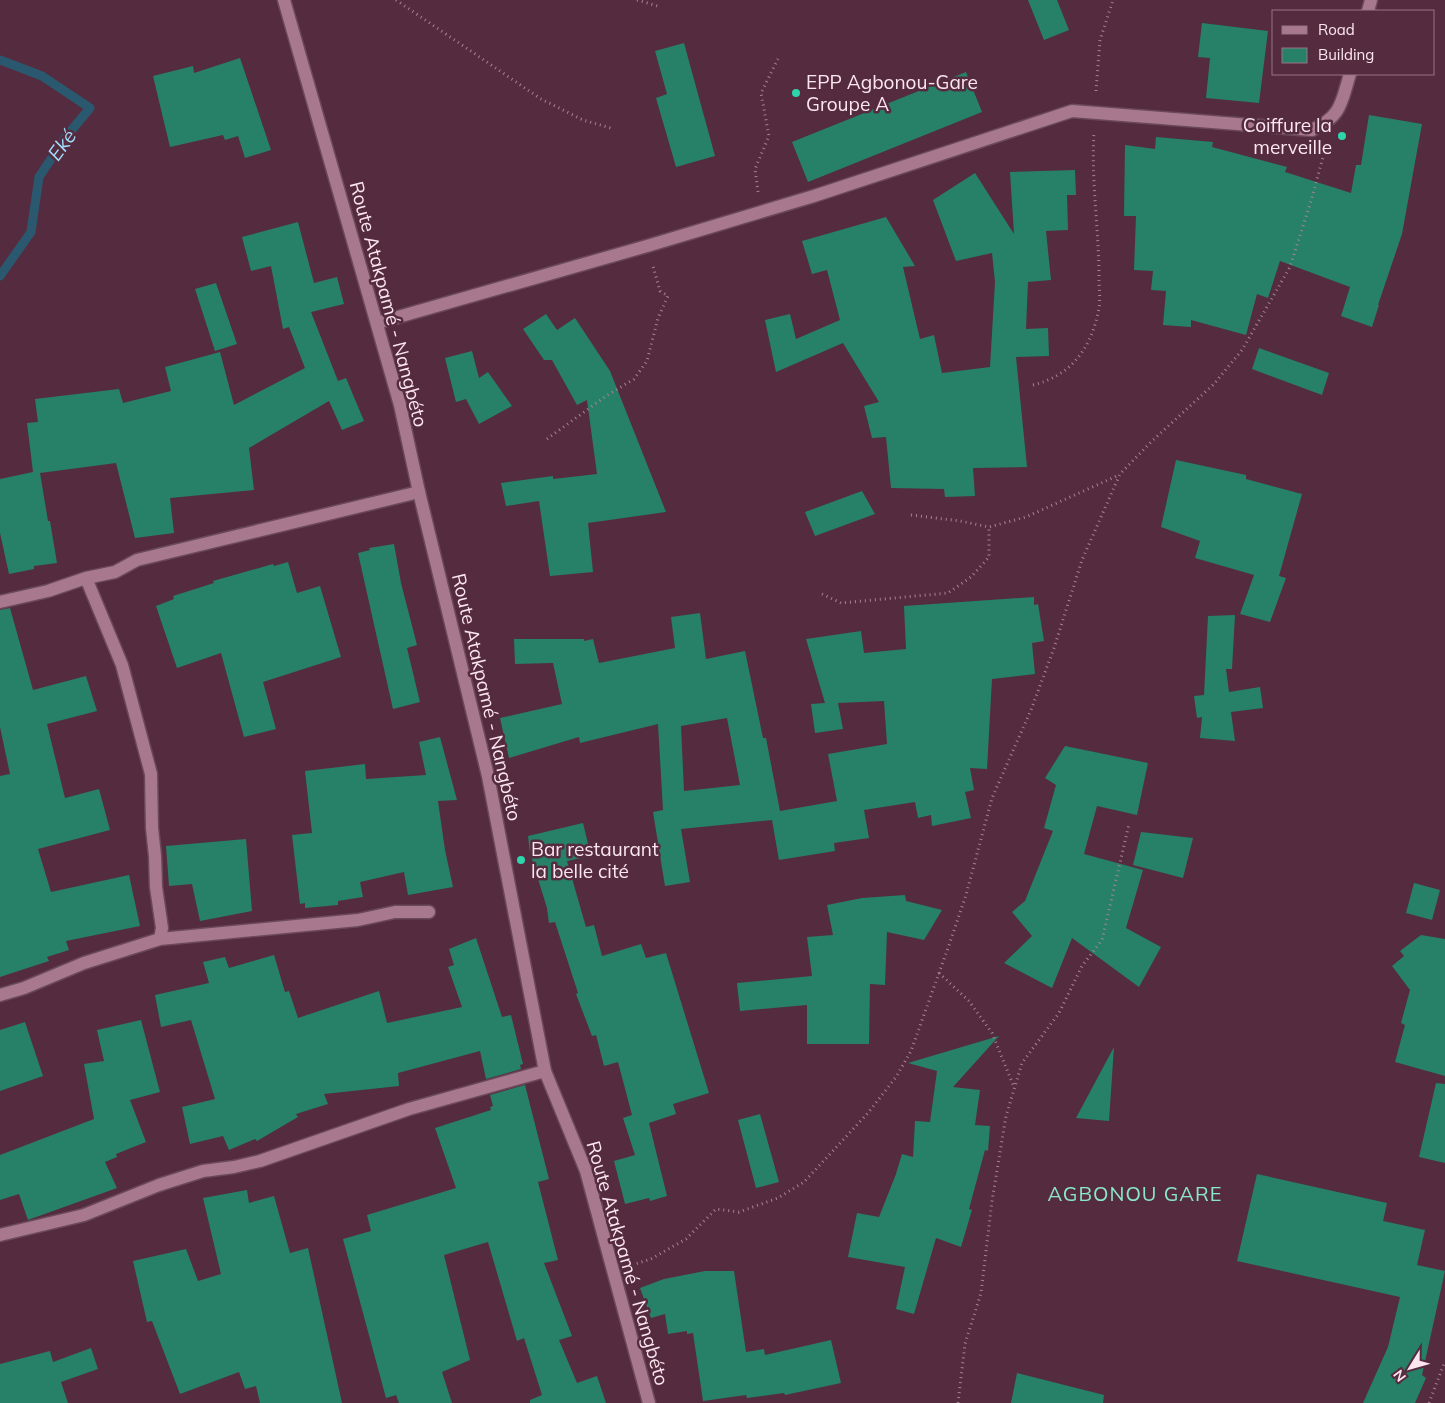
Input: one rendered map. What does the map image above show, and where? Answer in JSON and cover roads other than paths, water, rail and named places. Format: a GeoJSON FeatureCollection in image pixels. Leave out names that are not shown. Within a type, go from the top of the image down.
{"type":"FeatureCollection","features":[{"type":"Feature","properties":{"kind":"street","name":"Route Atakpamé - Nangbéto"},"geometry":{"type":"LineString","coordinates":[[284,0],[400,406],[488,776],[545,1071],[586,1171],[649,1403]]}},
{"type":"Feature","properties":{"kind":"street"},"geometry":{"type":"LineString","coordinates":[[377,324],[761,212],[1072,111],[1312,130],[1326,123],[1340,109],[1350,75]]}},
{"type":"Feature","properties":{"kind":"street"},"geometry":{"type":"LineString","coordinates":[[0,602],[48,592],[86,578],[115,572],[137,560],[419,492]]}},
{"type":"Feature","properties":{"kind":"street"},"geometry":{"type":"LineString","coordinates":[[86,578],[122,664],[151,774],[156,888],[162,928],[160,939]]}},
{"type":"Feature","properties":{"kind":"street"},"geometry":{"type":"LineString","coordinates":[[0,995],[24,988],[84,963],[160,939],[358,920],[395,912],[429,912]]}},
{"type":"Feature","properties":{"kind":"street"},"geometry":{"type":"LineString","coordinates":[[0,1235],[84,1215],[159,1185],[203,1171],[260,1162],[409,1109],[545,1071]]}},
{"type":"Feature","properties":{"kind":"waterway","name":"Eké"},"geometry":{"type":"LineString","coordinates":[[0,60],[42,76],[90,108],[65,138],[39,177],[31,232],[0,276]]}},
{"type":"Feature","properties":{"kind":"place","name":"EPP Agbonou-Gare Groupe A"},"geometry":{"type":"Point","coordinates":[796,93]}},
{"type":"Feature","properties":{"kind":"place","name":"Coiffure la merveille"},"geometry":{"type":"Point","coordinates":[1342,136]}},
{"type":"Feature","properties":{"kind":"place","name":"Bar restaurant la belle cité"},"geometry":{"type":"Point","coordinates":[521,860]}},
{"type":"Feature","properties":{"kind":"district","name":"AGBONOU GARE"},"geometry":{"type":"Point","coordinates":[1135,1194]}}]}
